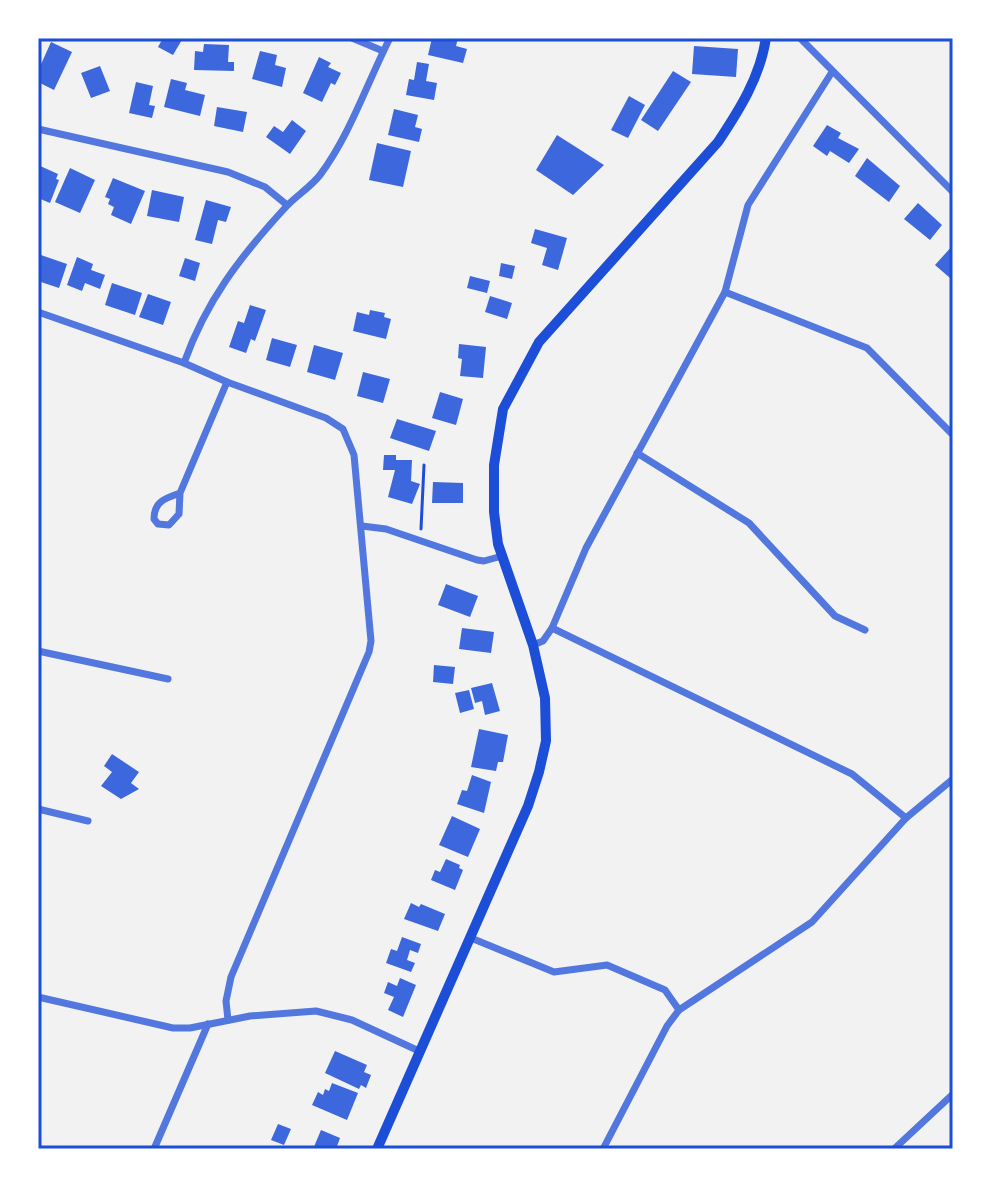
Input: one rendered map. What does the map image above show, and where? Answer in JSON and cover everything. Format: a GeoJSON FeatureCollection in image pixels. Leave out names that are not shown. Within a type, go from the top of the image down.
{"type":"FeatureCollection","features":[{"type":"Feature","properties":{"kind":"main road"},"geometry":{"type":"LineString","coordinates":[[377,1149],[528,806],[543,759],[546,741],[545,698],[533,645],[502,556],[492,498],[503,409],[539,342],[557,319],[718,142],[740,109],[754,80],[763,58],[766,38]]}},
{"type":"Feature","properties":{"kind":"street"},"geometry":{"type":"LineString","coordinates":[[352,38],[383,51]]}},
{"type":"Feature","properties":{"kind":"street"},"geometry":{"type":"LineString","coordinates":[[184,363],[196,329],[224,281],[287,205],[318,178],[336,150],[390,38]]}},
{"type":"Feature","properties":{"kind":"street"},"geometry":{"type":"LineString","coordinates":[[800,38],[953,192]]}},
{"type":"Feature","properties":{"kind":"street"},"geometry":{"type":"LineString","coordinates":[[533,645],[543,641],[552,628],[586,548],[725,292],[748,205],[832,72]]}},
{"type":"Feature","properties":{"kind":"street"},"geometry":{"type":"LineString","coordinates":[[38,129],[228,172],[265,187],[287,205]]}},
{"type":"Feature","properties":{"kind":"street"},"geometry":{"type":"LineString","coordinates":[[725,292],[867,348],[953,435]]}},
{"type":"Feature","properties":{"kind":"street"},"geometry":{"type":"LineString","coordinates":[[38,312],[184,363],[326,418],[343,429],[354,455],[371,641],[369,652],[231,977],[226,1001],[228,1020]]}},
{"type":"Feature","properties":{"kind":"street"},"geometry":{"type":"LineString","coordinates":[[180,493],[157,504],[154,519],[158,524],[169,525],[179,514],[180,493],[227,382]]}},
{"type":"Feature","properties":{"kind":"street"},"geometry":{"type":"LineString","coordinates":[[637,453],[749,523],[835,616],[865,630]]}},
{"type":"Feature","properties":{"kind":"street"},"geometry":{"type":"LineString","coordinates":[[362,526],[374,526],[477,560],[502,556]]}},
{"type":"Feature","properties":{"kind":"street"},"geometry":{"type":"LineString","coordinates":[[552,628],[852,774],[906,818]]}},
{"type":"Feature","properties":{"kind":"street"},"geometry":{"type":"LineString","coordinates":[[38,651],[168,679]]}},
{"type":"Feature","properties":{"kind":"street"},"geometry":{"type":"LineString","coordinates":[[603,1149],[667,1026],[679,1010],[812,922],[906,818],[953,779]]}},
{"type":"Feature","properties":{"kind":"street"},"geometry":{"type":"LineString","coordinates":[[38,809],[88,821]]}},
{"type":"Feature","properties":{"kind":"street"},"geometry":{"type":"LineString","coordinates":[[471,938],[554,972],[607,965],[665,990],[679,1010]]}},
{"type":"Feature","properties":{"kind":"street"},"geometry":{"type":"LineString","coordinates":[[38,997],[173,1028],[302,1012],[325,1012],[352,1020],[419,1051]]}},
{"type":"Feature","properties":{"kind":"street"},"geometry":{"type":"LineString","coordinates":[[154,1149],[208,1024]]}},
{"type":"Feature","properties":{"kind":"street"},"geometry":{"type":"LineString","coordinates":[[894,1149],[953,1094]]}},
{"type":"Feature","properties":{"kind":"path"},"geometry":{"type":"LineString","coordinates":[[420,541],[424,465]]}},
{"type":"Feature","properties":{"kind":"building"},"geometry":{"type":"Polygon","coordinates":[[[163,38],[183,38],[173,55],[158,47],[163,38]]]}},
{"type":"Feature","properties":{"kind":"building"},"geometry":{"type":"Polygon","coordinates":[[[432,38],[458,38],[456,46],[467,49],[463,63],[428,55],[432,38]]]}},
{"type":"Feature","properties":{"kind":"building"},"geometry":{"type":"Polygon","coordinates":[[[51,42],[72,52],[54,90],[38,82],[38,71],[51,42]]]}},
{"type":"Feature","properties":{"kind":"building"},"geometry":{"type":"Polygon","coordinates":[[[204,44],[229,45],[228,62],[234,62],[234,71],[194,70],[195,51],[203,52],[204,44]]]}},
{"type":"Feature","properties":{"kind":"building"},"geometry":{"type":"Polygon","coordinates":[[[694,46],[738,49],[736,77],[692,74],[694,46]]]}},
{"type":"Feature","properties":{"kind":"building"},"geometry":{"type":"Polygon","coordinates":[[[260,51],[277,55],[275,65],[286,68],[282,87],[252,79],[260,51]]]}},
{"type":"Feature","properties":{"kind":"building"},"geometry":{"type":"Polygon","coordinates":[[[319,57],[331,63],[328,67],[341,73],[335,85],[331,83],[322,102],[303,93],[319,57]]]}},
{"type":"Feature","properties":{"kind":"building"},"geometry":{"type":"Polygon","coordinates":[[[417,62],[429,64],[426,81],[437,83],[434,100],[406,95],[409,79],[414,80],[417,62]]]}},
{"type":"Feature","properties":{"kind":"building"},"geometry":{"type":"Polygon","coordinates":[[[100,66],[110,91],[91,98],[81,73],[100,66]]]}},
{"type":"Feature","properties":{"kind":"building"},"geometry":{"type":"Polygon","coordinates":[[[673,71],[691,82],[658,131],[641,120],[673,71]]]}},
{"type":"Feature","properties":{"kind":"building"},"geometry":{"type":"Polygon","coordinates":[[[171,79],[187,83],[185,90],[205,95],[200,116],[164,107],[171,79]]]}},
{"type":"Feature","properties":{"kind":"building"},"geometry":{"type":"Polygon","coordinates":[[[136,82],[153,86],[149,105],[155,106],[152,118],[129,113],[136,82]]]}},
{"type":"Feature","properties":{"kind":"building"},"geometry":{"type":"Polygon","coordinates":[[[629,96],[645,105],[628,138],[611,130],[629,96]]]}},
{"type":"Feature","properties":{"kind":"building"},"geometry":{"type":"Polygon","coordinates":[[[217,107],[247,112],[243,132],[214,126],[217,107]]]}},
{"type":"Feature","properties":{"kind":"building"},"geometry":{"type":"Polygon","coordinates":[[[394,109],[418,115],[415,127],[422,129],[419,142],[388,135],[394,109]]]}},
{"type":"Feature","properties":{"kind":"building"},"geometry":{"type":"Polygon","coordinates":[[[292,120],[306,131],[290,154],[266,137],[274,126],[283,132],[292,120]]]}},
{"type":"Feature","properties":{"kind":"building"},"geometry":{"type":"Polygon","coordinates":[[[827,125],[841,133],[838,138],[859,149],[849,163],[830,151],[827,156],[813,146],[827,125]]]}},
{"type":"Feature","properties":{"kind":"building"},"geometry":{"type":"Polygon","coordinates":[[[557,135],[604,165],[573,195],[536,170],[557,135]]]}},
{"type":"Feature","properties":{"kind":"building"},"geometry":{"type":"Polygon","coordinates":[[[377,143],[411,151],[403,187],[369,180],[377,143]]]}},
{"type":"Feature","properties":{"kind":"building"},"geometry":{"type":"Polygon","coordinates":[[[867,158],[900,186],[889,202],[855,176],[867,158]]]}},
{"type":"Feature","properties":{"kind":"building"},"geometry":{"type":"Polygon","coordinates":[[[38,165],[58,174],[56,179],[59,180],[50,203],[38,198],[38,165]]]}},
{"type":"Feature","properties":{"kind":"building"},"geometry":{"type":"Polygon","coordinates":[[[70,168],[95,180],[80,213],[55,202],[70,168]]]}},
{"type":"Feature","properties":{"kind":"building"},"geometry":{"type":"Polygon","coordinates":[[[113,178],[145,191],[131,224],[111,215],[114,207],[108,204],[110,199],[105,197],[113,178]]]}},
{"type":"Feature","properties":{"kind":"building"},"geometry":{"type":"Polygon","coordinates":[[[152,190],[184,197],[179,222],[147,216],[152,190]]]}},
{"type":"Feature","properties":{"kind":"building"},"geometry":{"type":"Polygon","coordinates":[[[206,200],[231,207],[226,222],[218,220],[212,244],[195,240],[206,200]]]}},
{"type":"Feature","properties":{"kind":"building"},"geometry":{"type":"Polygon","coordinates":[[[918,203],[942,225],[930,240],[904,219],[918,203]]]}},
{"type":"Feature","properties":{"kind":"building"},"geometry":{"type":"Polygon","coordinates":[[[535,229],[567,238],[558,270],[542,265],[547,248],[531,243],[535,229]]]}},
{"type":"Feature","properties":{"kind":"building"},"geometry":{"type":"Polygon","coordinates":[[[953,245],[953,275],[950,278],[935,265],[953,245]]]}},
{"type":"Feature","properties":{"kind":"building"},"geometry":{"type":"Polygon","coordinates":[[[38,254],[67,264],[59,288],[38,281],[38,254]]]}},
{"type":"Feature","properties":{"kind":"building"},"geometry":{"type":"Polygon","coordinates":[[[77,257],[93,264],[91,270],[105,275],[100,289],[85,283],[82,291],[67,285],[77,257]]]}},
{"type":"Feature","properties":{"kind":"building"},"geometry":{"type":"Polygon","coordinates":[[[185,258],[200,263],[195,281],[179,276],[185,258]]]}},
{"type":"Feature","properties":{"kind":"building"},"geometry":{"type":"Polygon","coordinates":[[[501,263],[515,266],[512,279],[499,276],[501,263]]]}},
{"type":"Feature","properties":{"kind":"building"},"geometry":{"type":"Polygon","coordinates":[[[470,276],[490,281],[487,293],[467,288],[470,276]]]}},
{"type":"Feature","properties":{"kind":"building"},"geometry":{"type":"Polygon","coordinates":[[[112,283],[142,293],[135,315],[105,305],[112,283]]]}},
{"type":"Feature","properties":{"kind":"building"},"geometry":{"type":"Polygon","coordinates":[[[148,294],[171,302],[163,325],[139,317],[148,294]]]}},
{"type":"Feature","properties":{"kind":"building"},"geometry":{"type":"Polygon","coordinates":[[[490,296],[512,303],[507,319],[485,312],[490,296]]]}},
{"type":"Feature","properties":{"kind":"building"},"geometry":{"type":"Polygon","coordinates":[[[250,305],[266,310],[255,341],[251,339],[246,353],[229,347],[238,321],[244,323],[250,305]]]}},
{"type":"Feature","properties":{"kind":"building"},"geometry":{"type":"Polygon","coordinates":[[[370,310],[385,313],[384,317],[391,319],[386,339],[353,331],[357,312],[369,315],[370,310]]]}},
{"type":"Feature","properties":{"kind":"building"},"geometry":{"type":"Polygon","coordinates":[[[272,338],[297,345],[290,367],[266,360],[272,338]]]}},
{"type":"Feature","properties":{"kind":"building"},"geometry":{"type":"Polygon","coordinates":[[[459,344],[486,347],[483,378],[460,376],[462,359],[458,358],[459,344]]]}},
{"type":"Feature","properties":{"kind":"building"},"geometry":{"type":"Polygon","coordinates":[[[314,345],[343,353],[335,380],[307,372],[314,345]]]}},
{"type":"Feature","properties":{"kind":"building"},"geometry":{"type":"Polygon","coordinates":[[[363,372],[390,379],[383,403],[357,396],[363,372]]]}},
{"type":"Feature","properties":{"kind":"building"},"geometry":{"type":"Polygon","coordinates":[[[440,392],[463,399],[456,425],[432,418],[440,392]]]}},
{"type":"Feature","properties":{"kind":"building"},"geometry":{"type":"Polygon","coordinates":[[[397,419],[436,431],[429,451],[390,438],[397,419]]]}},
{"type":"Feature","properties":{"kind":"building"},"geometry":{"type":"Polygon","coordinates":[[[384,455],[396,455],[396,460],[412,460],[411,481],[420,484],[412,504],[388,497],[395,470],[383,470],[384,455]]]}},
{"type":"Feature","properties":{"kind":"building"},"geometry":{"type":"Polygon","coordinates":[[[433,482],[463,483],[463,503],[432,503],[433,482]]]}},
{"type":"Feature","properties":{"kind":"building"},"geometry":{"type":"Polygon","coordinates":[[[446,584],[478,596],[470,617],[438,605],[446,584]]]}},
{"type":"Feature","properties":{"kind":"building"},"geometry":{"type":"Polygon","coordinates":[[[462,628],[494,632],[491,653],[459,649],[462,628]]]}},
{"type":"Feature","properties":{"kind":"building"},"geometry":{"type":"Polygon","coordinates":[[[434,665],[455,667],[453,684],[433,682],[434,665]]]}},
{"type":"Feature","properties":{"kind":"building"},"geometry":{"type":"Polygon","coordinates":[[[492,683],[500,711],[485,715],[482,701],[475,703],[471,688],[492,683]]]}},
{"type":"Feature","properties":{"kind":"building"},"geometry":{"type":"Polygon","coordinates":[[[469,690],[474,709],[460,713],[455,693],[469,690]]]}},
{"type":"Feature","properties":{"kind":"building"},"geometry":{"type":"Polygon","coordinates":[[[479,729],[508,735],[503,762],[498,762],[496,771],[471,767],[479,729]]]}},
{"type":"Feature","properties":{"kind":"building"},"geometry":{"type":"Polygon","coordinates":[[[112,754],[139,772],[131,783],[139,789],[121,799],[101,786],[112,772],[104,766],[112,754]]]}},
{"type":"Feature","properties":{"kind":"building"},"geometry":{"type":"Polygon","coordinates":[[[472,775],[491,782],[484,813],[457,804],[462,790],[467,791],[472,775]]]}},
{"type":"Feature","properties":{"kind":"building"},"geometry":{"type":"Polygon","coordinates":[[[452,816],[480,829],[468,857],[439,845],[452,816]]]}},
{"type":"Feature","properties":{"kind":"building"},"geometry":{"type":"Polygon","coordinates":[[[446,859],[460,865],[459,868],[463,870],[455,890],[431,880],[435,870],[440,872],[446,859]]]}},
{"type":"Feature","properties":{"kind":"building"},"geometry":{"type":"Polygon","coordinates":[[[411,903],[445,914],[438,931],[404,919],[411,903]]]}},
{"type":"Feature","properties":{"kind":"building"},"geometry":{"type":"Polygon","coordinates":[[[402,937],[421,944],[418,953],[410,950],[407,960],[415,963],[411,972],[386,963],[391,949],[397,951],[402,937]]]}},
{"type":"Feature","properties":{"kind":"building"},"geometry":{"type":"Polygon","coordinates":[[[400,978],[416,985],[403,1017],[388,1010],[394,997],[384,993],[388,982],[397,986],[400,978]]]}},
{"type":"Feature","properties":{"kind":"building"},"geometry":{"type":"Polygon","coordinates":[[[335,1051],[367,1065],[364,1072],[371,1075],[366,1088],[361,1085],[359,1089],[325,1073],[335,1051]]]}},
{"type":"Feature","properties":{"kind":"building"},"geometry":{"type":"Polygon","coordinates":[[[332,1083],[358,1093],[347,1120],[312,1105],[318,1092],[323,1095],[332,1083]]]}},
{"type":"Feature","properties":{"kind":"building"},"geometry":{"type":"Polygon","coordinates":[[[278,1124],[291,1129],[284,1145],[271,1140],[278,1124]]]}},
{"type":"Feature","properties":{"kind":"building"},"geometry":{"type":"Polygon","coordinates":[[[321,1130],[340,1138],[336,1149],[313,1149],[321,1130]]]}}]}
